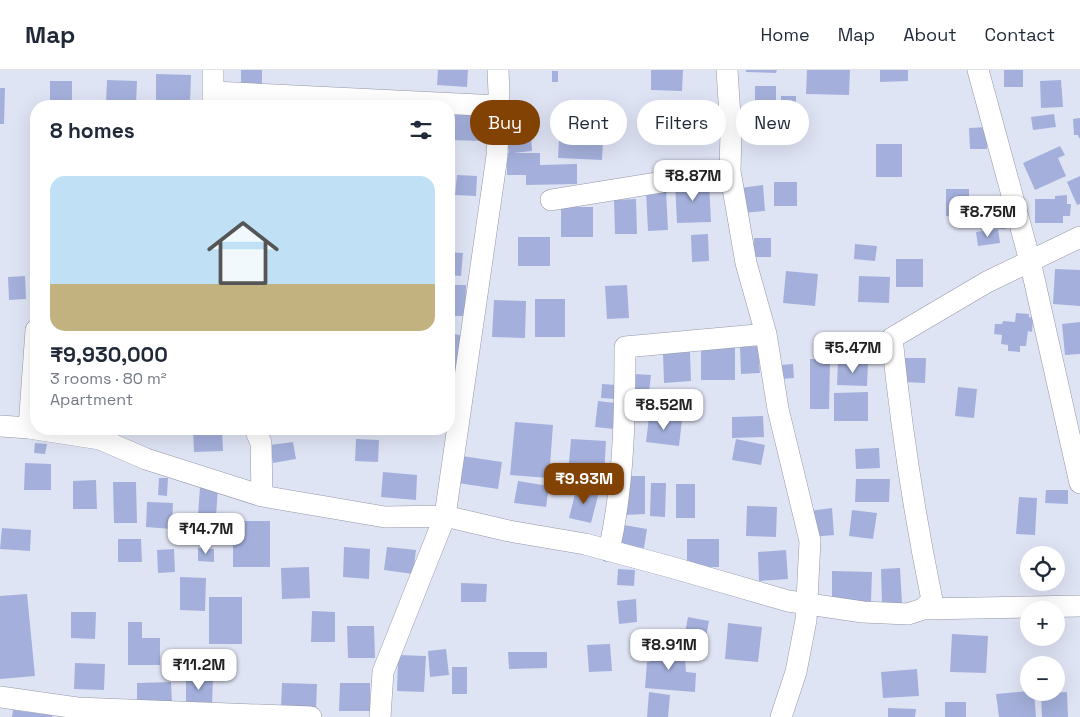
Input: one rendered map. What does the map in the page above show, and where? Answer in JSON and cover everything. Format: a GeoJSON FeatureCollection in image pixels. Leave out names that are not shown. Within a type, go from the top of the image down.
{"type":"FeatureCollection","features":[{"type":"Feature","properties":{"kind":"street"},"geometry":{"type":"LineString","coordinates":[[213,70],[213,99],[254,100]]}},
{"type":"Feature","properties":{"kind":"street"},"geometry":{"type":"LineString","coordinates":[[498,70],[499,100]]}},
{"type":"Feature","properties":{"kind":"street"},"geometry":{"type":"LineString","coordinates":[[727,70],[730,171],[746,264],[766,334],[778,409],[810,541],[806,620],[796,672],[781,717]]}},
{"type":"Feature","properties":{"kind":"street"},"geometry":{"type":"LineString","coordinates":[[978,70],[1030,261],[1080,483]]}},
{"type":"Feature","properties":{"kind":"street"},"geometry":{"type":"LineString","coordinates":[[455,105],[470,105]]}},
{"type":"Feature","properties":{"kind":"street"},"geometry":{"type":"LineString","coordinates":[[380,717],[383,672],[445,516],[497,145]]}},
{"type":"Feature","properties":{"kind":"street"},"geometry":{"type":"LineString","coordinates":[[551,200],[730,171]]}},
{"type":"Feature","properties":{"kind":"street"},"geometry":{"type":"LineString","coordinates":[[923,609],[932,600],[917,531],[901,427],[892,338],[986,282],[1080,238]]}},
{"type":"Feature","properties":{"kind":"street"},"geometry":{"type":"LineString","coordinates":[[609,551],[615,527],[621,472],[625,407],[625,347],[766,334]]}},
{"type":"Feature","properties":{"kind":"street"},"geometry":{"type":"LineString","coordinates":[[0,426],[30,428]]}},
{"type":"Feature","properties":{"kind":"street"},"geometry":{"type":"LineString","coordinates":[[75,435],[100,439],[146,459],[262,496],[385,517],[445,516],[509,531],[584,544],[788,601],[863,612],[908,614],[923,609],[1080,606]]}},
{"type":"Feature","properties":{"kind":"street"},"geometry":{"type":"LineString","coordinates":[[258,435],[261,443],[262,496]]}},
{"type":"Feature","properties":{"kind":"street"},"geometry":{"type":"LineString","coordinates":[[0,697],[77,708],[222,716],[311,717]]}},
{"type":"Feature","properties":{"kind":"building"},"geometry":{"type":"Polygon","coordinates":[[[241,70],[262,70],[262,86],[241,86],[241,70]]]}},
{"type":"Feature","properties":{"kind":"building"},"geometry":{"type":"Polygon","coordinates":[[[438,70],[468,70],[467,87],[437,85],[438,70]]]}},
{"type":"Feature","properties":{"kind":"building"},"geometry":{"type":"Polygon","coordinates":[[[651,70],[683,70],[682,91],[651,90],[651,70]]]}},
{"type":"Feature","properties":{"kind":"building"},"geometry":{"type":"Polygon","coordinates":[[[746,70],[777,70],[776,73],[746,72],[746,70]]]}},
{"type":"Feature","properties":{"kind":"building"},"geometry":{"type":"Polygon","coordinates":[[[807,70],[850,70],[849,95],[806,94],[807,70]]]}},
{"type":"Feature","properties":{"kind":"building"},"geometry":{"type":"Polygon","coordinates":[[[880,70],[908,70],[908,81],[880,82],[880,70]]]}},
{"type":"Feature","properties":{"kind":"building"},"geometry":{"type":"Polygon","coordinates":[[[1004,70],[1023,70],[1023,87],[1004,87],[1004,70]]]}},
{"type":"Feature","properties":{"kind":"building"},"geometry":{"type":"Polygon","coordinates":[[[552,71],[558,71],[558,82],[552,82],[552,71]]]}},
{"type":"Feature","properties":{"kind":"building"},"geometry":{"type":"Polygon","coordinates":[[[156,74],[191,75],[190,100],[156,100],[156,74]]]}},
{"type":"Feature","properties":{"kind":"building"},"geometry":{"type":"Polygon","coordinates":[[[107,80],[137,81],[136,100],[106,100],[107,80]]]}},
{"type":"Feature","properties":{"kind":"building"},"geometry":{"type":"Polygon","coordinates":[[[1061,80],[1063,107],[1041,108],[1040,81],[1061,80]]]}},
{"type":"Feature","properties":{"kind":"building"},"geometry":{"type":"Polygon","coordinates":[[[50,81],[72,81],[72,100],[50,100],[50,81]]]}},
{"type":"Feature","properties":{"kind":"building"},"geometry":{"type":"Polygon","coordinates":[[[755,86],[776,86],[776,100],[755,100],[755,86]]]}},
{"type":"Feature","properties":{"kind":"building"},"geometry":{"type":"Polygon","coordinates":[[[0,88],[5,88],[4,124],[0,124],[0,88]]]}},
{"type":"Feature","properties":{"kind":"building"},"geometry":{"type":"Polygon","coordinates":[[[781,96],[796,96],[796,100],[781,100],[781,96]]]}},
{"type":"Feature","properties":{"kind":"building"},"geometry":{"type":"Polygon","coordinates":[[[455,113],[470,114],[470,141],[455,140],[455,113]]]}},
{"type":"Feature","properties":{"kind":"building"},"geometry":{"type":"Polygon","coordinates":[[[1054,114],[1056,127],[1033,130],[1031,117],[1054,114]]]}},
{"type":"Feature","properties":{"kind":"building"},"geometry":{"type":"Polygon","coordinates":[[[1080,118],[1079,138],[1078,135],[1074,135],[1073,119],[1080,118]]]}},
{"type":"Feature","properties":{"kind":"building"},"geometry":{"type":"Polygon","coordinates":[[[987,127],[987,149],[970,149],[969,128],[987,127]]]}},
{"type":"Feature","properties":{"kind":"building"},"geometry":{"type":"Polygon","coordinates":[[[876,144],[902,144],[902,177],[876,177],[876,144]]]}},
{"type":"Feature","properties":{"kind":"building"},"geometry":{"type":"Polygon","coordinates":[[[508,145],[532,145],[532,151],[513,153],[540,153],[540,165],[577,164],[577,184],[526,185],[526,175],[507,175],[507,153],[509,153],[508,145]]]}},
{"type":"Feature","properties":{"kind":"building"},"geometry":{"type":"Polygon","coordinates":[[[559,145],[603,145],[602,160],[558,158],[559,145]]]}},
{"type":"Feature","properties":{"kind":"building"},"geometry":{"type":"Polygon","coordinates":[[[1060,146],[1065,155],[1058,158],[1066,176],[1035,190],[1023,163],[1060,146]]]}},
{"type":"Feature","properties":{"kind":"building"},"geometry":{"type":"Polygon","coordinates":[[[457,175],[477,176],[476,196],[455,195],[457,175]]]}},
{"type":"Feature","properties":{"kind":"building"},"geometry":{"type":"Polygon","coordinates":[[[1080,176],[1080,204],[1077,205],[1067,182],[1080,176]]]}},
{"type":"Feature","properties":{"kind":"building"},"geometry":{"type":"Polygon","coordinates":[[[709,181],[711,222],[677,223],[675,183],[709,181]]]}},
{"type":"Feature","properties":{"kind":"building"},"geometry":{"type":"Polygon","coordinates":[[[774,182],[797,182],[797,206],[774,206],[774,182]]]}},
{"type":"Feature","properties":{"kind":"building"},"geometry":{"type":"Polygon","coordinates":[[[763,185],[765,211],[743,213],[740,188],[763,185]]]}},
{"type":"Feature","properties":{"kind":"building"},"geometry":{"type":"Polygon","coordinates":[[[946,189],[969,189],[969,216],[946,216],[946,189]]]}},
{"type":"Feature","properties":{"kind":"building"},"geometry":{"type":"Polygon","coordinates":[[[666,190],[668,230],[648,231],[646,191],[666,190]]]}},
{"type":"Feature","properties":{"kind":"building"},"geometry":{"type":"Polygon","coordinates":[[[1067,195],[1067,204],[1071,204],[1070,216],[1063,216],[1063,223],[1035,223],[1035,199],[1055,199],[1055,196],[1067,195]]]}},
{"type":"Feature","properties":{"kind":"building"},"geometry":{"type":"Polygon","coordinates":[[[636,199],[637,234],[615,234],[614,200],[636,199]]]}},
{"type":"Feature","properties":{"kind":"building"},"geometry":{"type":"Polygon","coordinates":[[[983,203],[1006,203],[1006,229],[983,228],[983,203]]]}},
{"type":"Feature","properties":{"kind":"building"},"geometry":{"type":"Polygon","coordinates":[[[561,207],[593,207],[593,237],[561,237],[561,207]]]}},
{"type":"Feature","properties":{"kind":"building"},"geometry":{"type":"Polygon","coordinates":[[[998,229],[1000,243],[978,246],[976,232],[998,229]]]}},
{"type":"Feature","properties":{"kind":"building"},"geometry":{"type":"Polygon","coordinates":[[[708,234],[709,261],[692,262],[691,235],[708,234]]]}},
{"type":"Feature","properties":{"kind":"building"},"geometry":{"type":"Polygon","coordinates":[[[518,237],[550,237],[550,266],[518,266],[518,237]]]}},
{"type":"Feature","properties":{"kind":"building"},"geometry":{"type":"Polygon","coordinates":[[[754,238],[771,238],[771,257],[754,257],[754,238]]]}},
{"type":"Feature","properties":{"kind":"building"},"geometry":{"type":"Polygon","coordinates":[[[855,244],[877,246],[875,261],[854,259],[855,244]]]}},
{"type":"Feature","properties":{"kind":"building"},"geometry":{"type":"Polygon","coordinates":[[[455,252],[463,253],[461,276],[455,276],[455,252]]]}},
{"type":"Feature","properties":{"kind":"building"},"geometry":{"type":"Polygon","coordinates":[[[896,259],[923,259],[923,287],[896,287],[896,259]]]}},
{"type":"Feature","properties":{"kind":"building"},"geometry":{"type":"Polygon","coordinates":[[[1055,269],[1080,270],[1080,306],[1053,304],[1055,269]]]}},
{"type":"Feature","properties":{"kind":"building"},"geometry":{"type":"Polygon","coordinates":[[[786,271],[818,274],[815,306],[783,303],[786,271]]]}},
{"type":"Feature","properties":{"kind":"building"},"geometry":{"type":"Polygon","coordinates":[[[25,276],[26,299],[9,300],[8,277],[25,276]]]}},
{"type":"Feature","properties":{"kind":"building"},"geometry":{"type":"Polygon","coordinates":[[[859,276],[890,277],[889,303],[858,302],[859,276]]]}},
{"type":"Feature","properties":{"kind":"building"},"geometry":{"type":"Polygon","coordinates":[[[455,285],[466,285],[465,316],[455,316],[455,285]]]}},
{"type":"Feature","properties":{"kind":"building"},"geometry":{"type":"Polygon","coordinates":[[[627,285],[629,318],[607,319],[605,286],[627,285]]]}},
{"type":"Feature","properties":{"kind":"building"},"geometry":{"type":"Polygon","coordinates":[[[535,299],[565,299],[565,337],[535,337],[535,299]]]}},
{"type":"Feature","properties":{"kind":"building"},"geometry":{"type":"Polygon","coordinates":[[[494,300],[526,301],[525,338],[492,337],[494,300]]]}},
{"type":"Feature","properties":{"kind":"building"},"geometry":{"type":"Polygon","coordinates":[[[1016,313],[1029,314],[1029,317],[1033,318],[1032,332],[1028,331],[1026,346],[1020,346],[1020,352],[1008,351],[1008,345],[1001,344],[1002,335],[994,334],[995,324],[1002,324],[1003,321],[1015,322],[1016,313]]]}},
{"type":"Feature","properties":{"kind":"building"},"geometry":{"type":"Polygon","coordinates":[[[1080,322],[1080,354],[1065,355],[1062,324],[1080,322]]]}},
{"type":"Feature","properties":{"kind":"building"},"geometry":{"type":"Polygon","coordinates":[[[455,334],[464,336],[457,374],[455,374],[455,334]]]}},
{"type":"Feature","properties":{"kind":"building"},"geometry":{"type":"Polygon","coordinates":[[[701,346],[735,346],[735,380],[701,380],[701,346]]]}},
{"type":"Feature","properties":{"kind":"building"},"geometry":{"type":"Polygon","coordinates":[[[758,346],[760,373],[741,374],[740,347],[758,346]]]}},
{"type":"Feature","properties":{"kind":"building"},"geometry":{"type":"Polygon","coordinates":[[[690,352],[691,381],[664,383],[663,353],[690,352]]]}},
{"type":"Feature","properties":{"kind":"building"},"geometry":{"type":"Polygon","coordinates":[[[904,358],[926,358],[925,383],[903,382],[904,358]]]}},
{"type":"Feature","properties":{"kind":"building"},"geometry":{"type":"Polygon","coordinates":[[[810,359],[830,360],[829,409],[810,409],[810,359]]]}},
{"type":"Feature","properties":{"kind":"building"},"geometry":{"type":"Polygon","coordinates":[[[838,362],[868,363],[867,386],[837,385],[838,362]]]}},
{"type":"Feature","properties":{"kind":"building"},"geometry":{"type":"Polygon","coordinates":[[[793,364],[794,378],[781,379],[780,365],[793,364]]]}},
{"type":"Feature","properties":{"kind":"building"},"geometry":{"type":"Polygon","coordinates":[[[635,374],[651,375],[648,400],[633,399],[635,374]]]}},
{"type":"Feature","properties":{"kind":"building"},"geometry":{"type":"Polygon","coordinates":[[[602,384],[617,385],[616,399],[601,398],[602,384]]]}},
{"type":"Feature","properties":{"kind":"building"},"geometry":{"type":"Polygon","coordinates":[[[958,387],[977,389],[974,418],[955,416],[958,387]]]}},
{"type":"Feature","properties":{"kind":"building"},"geometry":{"type":"Polygon","coordinates":[[[868,392],[868,421],[834,421],[834,393],[868,392]]]}},
{"type":"Feature","properties":{"kind":"building"},"geometry":{"type":"Polygon","coordinates":[[[598,401],[616,403],[614,429],[595,427],[598,401]]]}},
{"type":"Feature","properties":{"kind":"building"},"geometry":{"type":"Polygon","coordinates":[[[763,416],[764,437],[732,438],[732,417],[763,416]]]}},
{"type":"Feature","properties":{"kind":"building"},"geometry":{"type":"Polygon","coordinates":[[[649,417],[682,420],[679,446],[646,442],[649,417]]]}},
{"type":"Feature","properties":{"kind":"building"},"geometry":{"type":"Polygon","coordinates":[[[515,422],[553,425],[549,478],[510,475],[515,422]]]}},
{"type":"Feature","properties":{"kind":"building"},"geometry":{"type":"Polygon","coordinates":[[[193,435],[222,435],[223,451],[194,452],[193,435]]]}},
{"type":"Feature","properties":{"kind":"building"},"geometry":{"type":"Polygon","coordinates":[[[356,439],[379,440],[378,462],[355,461],[356,439]]]}},
{"type":"Feature","properties":{"kind":"building"},"geometry":{"type":"Polygon","coordinates":[[[571,439],[606,441],[604,477],[568,475],[571,439]]]}},
{"type":"Feature","properties":{"kind":"building"},"geometry":{"type":"Polygon","coordinates":[[[736,439],[765,445],[761,465],[732,460],[736,439]]]}},
{"type":"Feature","properties":{"kind":"building"},"geometry":{"type":"Polygon","coordinates":[[[293,442],[296,459],[273,463],[270,445],[293,442]]]}},
{"type":"Feature","properties":{"kind":"building"},"geometry":{"type":"Polygon","coordinates":[[[35,443],[47,444],[45,454],[34,453],[35,443]]]}},
{"type":"Feature","properties":{"kind":"building"},"geometry":{"type":"Polygon","coordinates":[[[879,448],[880,468],[856,469],[855,449],[879,448]]]}},
{"type":"Feature","properties":{"kind":"building"},"geometry":{"type":"Polygon","coordinates":[[[462,456],[502,462],[498,489],[458,483],[462,456]]]}},
{"type":"Feature","properties":{"kind":"building"},"geometry":{"type":"Polygon","coordinates":[[[25,463],[51,464],[51,490],[24,490],[25,463]]]}},
{"type":"Feature","properties":{"kind":"building"},"geometry":{"type":"Polygon","coordinates":[[[383,472],[417,475],[416,500],[381,497],[383,472]]]}},
{"type":"Feature","properties":{"kind":"building"},"geometry":{"type":"Polygon","coordinates":[[[625,476],[645,476],[645,514],[625,515],[625,476]]]}},
{"type":"Feature","properties":{"kind":"building"},"geometry":{"type":"Polygon","coordinates":[[[159,478],[168,478],[167,496],[158,495],[159,478]]]}},
{"type":"Feature","properties":{"kind":"building"},"geometry":{"type":"Polygon","coordinates":[[[856,479],[890,479],[889,502],[855,502],[856,479]]]}},
{"type":"Feature","properties":{"kind":"building"},"geometry":{"type":"Polygon","coordinates":[[[96,480],[97,509],[73,509],[73,481],[96,480]]]}},
{"type":"Feature","properties":{"kind":"building"},"geometry":{"type":"Polygon","coordinates":[[[518,481],[549,486],[546,507],[514,503],[518,481]]]}},
{"type":"Feature","properties":{"kind":"building"},"geometry":{"type":"Polygon","coordinates":[[[113,482],[136,482],[137,523],[114,523],[113,482]]]}},
{"type":"Feature","properties":{"kind":"building"},"geometry":{"type":"Polygon","coordinates":[[[651,483],[666,483],[665,517],[650,516],[651,483]]]}},
{"type":"Feature","properties":{"kind":"building"},"geometry":{"type":"Polygon","coordinates":[[[676,484],[695,484],[695,518],[676,518],[676,484]]]}},
{"type":"Feature","properties":{"kind":"building"},"geometry":{"type":"Polygon","coordinates":[[[577,486],[599,492],[591,523],[569,518],[577,486]]]}},
{"type":"Feature","properties":{"kind":"building"},"geometry":{"type":"Polygon","coordinates":[[[200,487],[218,488],[216,516],[198,515],[200,487]]]}},
{"type":"Feature","properties":{"kind":"building"},"geometry":{"type":"Polygon","coordinates":[[[1046,490],[1068,490],[1068,504],[1045,503],[1046,490]]]}},
{"type":"Feature","properties":{"kind":"building"},"geometry":{"type":"Polygon","coordinates":[[[1019,497],[1037,498],[1035,535],[1016,534],[1019,497]]]}},
{"type":"Feature","properties":{"kind":"building"},"geometry":{"type":"Polygon","coordinates":[[[147,502],[173,503],[172,529],[146,527],[147,502]]]}},
{"type":"Feature","properties":{"kind":"building"},"geometry":{"type":"Polygon","coordinates":[[[747,506],[777,507],[776,537],[746,536],[747,506]]]}},
{"type":"Feature","properties":{"kind":"building"},"geometry":{"type":"Polygon","coordinates":[[[832,508],[834,535],[812,537],[809,511],[832,508]]]}},
{"type":"Feature","properties":{"kind":"building"},"geometry":{"type":"Polygon","coordinates":[[[852,510],[877,513],[873,539],[849,536],[852,510]]]}},
{"type":"Feature","properties":{"kind":"building"},"geometry":{"type":"Polygon","coordinates":[[[233,521],[270,521],[270,567],[233,567],[233,521]]]}},
{"type":"Feature","properties":{"kind":"building"},"geometry":{"type":"Polygon","coordinates":[[[209,522],[211,544],[193,545],[192,534],[180,535],[180,524],[209,522]]]}},
{"type":"Feature","properties":{"kind":"building"},"geometry":{"type":"Polygon","coordinates":[[[618,524],[647,529],[644,548],[615,544],[618,524]]]}},
{"type":"Feature","properties":{"kind":"building"},"geometry":{"type":"Polygon","coordinates":[[[2,528],[31,530],[30,551],[0,549],[2,528]]]}},
{"type":"Feature","properties":{"kind":"building"},"geometry":{"type":"Polygon","coordinates":[[[118,539],[141,539],[142,562],[118,562],[118,539]]]}},
{"type":"Feature","properties":{"kind":"building"},"geometry":{"type":"Polygon","coordinates":[[[687,539],[719,539],[719,567],[687,567],[687,539]]]}},
{"type":"Feature","properties":{"kind":"building"},"geometry":{"type":"Polygon","coordinates":[[[344,547],[370,549],[369,579],[343,577],[344,547]]]}},
{"type":"Feature","properties":{"kind":"building"},"geometry":{"type":"Polygon","coordinates":[[[387,547],[416,550],[413,574],[384,570],[387,547]]]}},
{"type":"Feature","properties":{"kind":"building"},"geometry":{"type":"Polygon","coordinates":[[[198,548],[214,549],[214,562],[198,561],[198,548]]]}},
{"type":"Feature","properties":{"kind":"building"},"geometry":{"type":"Polygon","coordinates":[[[174,549],[175,572],[158,573],[157,550],[174,549]]]}},
{"type":"Feature","properties":{"kind":"building"},"geometry":{"type":"Polygon","coordinates":[[[786,550],[788,579],[759,581],[758,552],[786,550]]]}},
{"type":"Feature","properties":{"kind":"building"},"geometry":{"type":"Polygon","coordinates":[[[309,567],[310,598],[282,599],[281,568],[309,567]]]}},
{"type":"Feature","properties":{"kind":"building"},"geometry":{"type":"Polygon","coordinates":[[[900,568],[902,603],[882,604],[881,569],[900,568]]]}},
{"type":"Feature","properties":{"kind":"building"},"geometry":{"type":"Polygon","coordinates":[[[618,569],[635,570],[634,586],[617,585],[618,569]]]}},
{"type":"Feature","properties":{"kind":"building"},"geometry":{"type":"Polygon","coordinates":[[[832,571],[872,572],[871,602],[832,601],[832,571]]]}},
{"type":"Feature","properties":{"kind":"building"},"geometry":{"type":"Polygon","coordinates":[[[180,577],[206,578],[205,611],[180,610],[180,577]]]}},
{"type":"Feature","properties":{"kind":"building"},"geometry":{"type":"Polygon","coordinates":[[[461,583],[487,584],[486,602],[461,602],[461,583]]]}},
{"type":"Feature","properties":{"kind":"building"},"geometry":{"type":"Polygon","coordinates":[[[27,594],[35,676],[0,679],[0,596],[27,594]]]}},
{"type":"Feature","properties":{"kind":"building"},"geometry":{"type":"Polygon","coordinates":[[[209,597],[242,597],[242,644],[209,644],[209,597]]]}},
{"type":"Feature","properties":{"kind":"building"},"geometry":{"type":"Polygon","coordinates":[[[636,599],[637,622],[619,624],[617,601],[636,599]]]}},
{"type":"Feature","properties":{"kind":"building"},"geometry":{"type":"Polygon","coordinates":[[[312,611],[335,612],[335,642],[311,642],[312,611]]]}},
{"type":"Feature","properties":{"kind":"building"},"geometry":{"type":"Polygon","coordinates":[[[71,612],[96,612],[95,639],[71,638],[71,612]]]}},
{"type":"Feature","properties":{"kind":"building"},"geometry":{"type":"Polygon","coordinates":[[[688,617],[709,621],[703,653],[682,649],[688,617]]]}},
{"type":"Feature","properties":{"kind":"building"},"geometry":{"type":"Polygon","coordinates":[[[128,622],[142,622],[142,638],[160,638],[160,665],[128,665],[128,622]]]}},
{"type":"Feature","properties":{"kind":"building"},"geometry":{"type":"Polygon","coordinates":[[[728,623],[762,627],[758,662],[725,659],[728,623]]]}},
{"type":"Feature","properties":{"kind":"building"},"geometry":{"type":"Polygon","coordinates":[[[347,626],[374,626],[375,658],[348,658],[347,626]]]}},
{"type":"Feature","properties":{"kind":"building"},"geometry":{"type":"Polygon","coordinates":[[[952,634],[988,636],[986,673],[950,672],[952,634]]]}},
{"type":"Feature","properties":{"kind":"building"},"geometry":{"type":"Polygon","coordinates":[[[661,642],[675,643],[674,652],[678,652],[677,658],[685,658],[686,672],[696,673],[695,692],[645,688],[647,662],[650,662],[650,656],[657,656],[658,651],[660,651],[661,642]]]}},
{"type":"Feature","properties":{"kind":"building"},"geometry":{"type":"Polygon","coordinates":[[[610,644],[612,671],[589,672],[587,645],[610,644]]]}},
{"type":"Feature","properties":{"kind":"building"},"geometry":{"type":"Polygon","coordinates":[[[446,649],[449,675],[430,677],[428,651],[446,649]]]}},
{"type":"Feature","properties":{"kind":"building"},"geometry":{"type":"Polygon","coordinates":[[[508,652],[547,652],[547,668],[509,669],[508,652]]]}},
{"type":"Feature","properties":{"kind":"building"},"geometry":{"type":"Polygon","coordinates":[[[398,655],[426,656],[424,692],[397,691],[398,655]]]}},
{"type":"Feature","properties":{"kind":"building"},"geometry":{"type":"Polygon","coordinates":[[[75,663],[105,664],[104,690],[74,689],[75,663]]]}},
{"type":"Feature","properties":{"kind":"building"},"geometry":{"type":"Polygon","coordinates":[[[452,667],[467,667],[467,694],[452,694],[452,667]]]}},
{"type":"Feature","properties":{"kind":"building"},"geometry":{"type":"Polygon","coordinates":[[[917,669],[919,696],[883,698],[881,672],[917,669]]]}},
{"type":"Feature","properties":{"kind":"building"},"geometry":{"type":"Polygon","coordinates":[[[186,676],[213,677],[212,706],[186,706],[186,676]]]}},
{"type":"Feature","properties":{"kind":"building"},"geometry":{"type":"Polygon","coordinates":[[[171,682],[172,703],[137,704],[137,683],[171,682]]]}},
{"type":"Feature","properties":{"kind":"building"},"geometry":{"type":"Polygon","coordinates":[[[282,683],[317,684],[316,710],[281,708],[282,683]]]}},
{"type":"Feature","properties":{"kind":"building"},"geometry":{"type":"Polygon","coordinates":[[[340,683],[370,683],[370,711],[339,711],[340,683]]]}},
{"type":"Feature","properties":{"kind":"building"},"geometry":{"type":"Polygon","coordinates":[[[649,692],[670,695],[668,717],[647,717],[649,692]]]}},
{"type":"Feature","properties":{"kind":"building"},"geometry":{"type":"Polygon","coordinates":[[[1020,692],[1020,701],[1035,701],[1036,717],[999,717],[996,694],[1020,692]]]}},
{"type":"Feature","properties":{"kind":"building"},"geometry":{"type":"Polygon","coordinates":[[[1065,692],[1067,692],[1068,717],[1042,717],[1041,701],[1065,701],[1065,692]]]}},
{"type":"Feature","properties":{"kind":"building"},"geometry":{"type":"Polygon","coordinates":[[[945,702],[966,702],[966,717],[945,717],[945,702]]]}},
{"type":"Feature","properties":{"kind":"building"},"geometry":{"type":"Polygon","coordinates":[[[888,708],[916,709],[915,717],[888,717],[888,708]]]}},
{"type":"Feature","properties":{"kind":"building"},"geometry":{"type":"Polygon","coordinates":[[[13,710],[52,715],[52,717],[12,717],[13,710]]]}}]}
